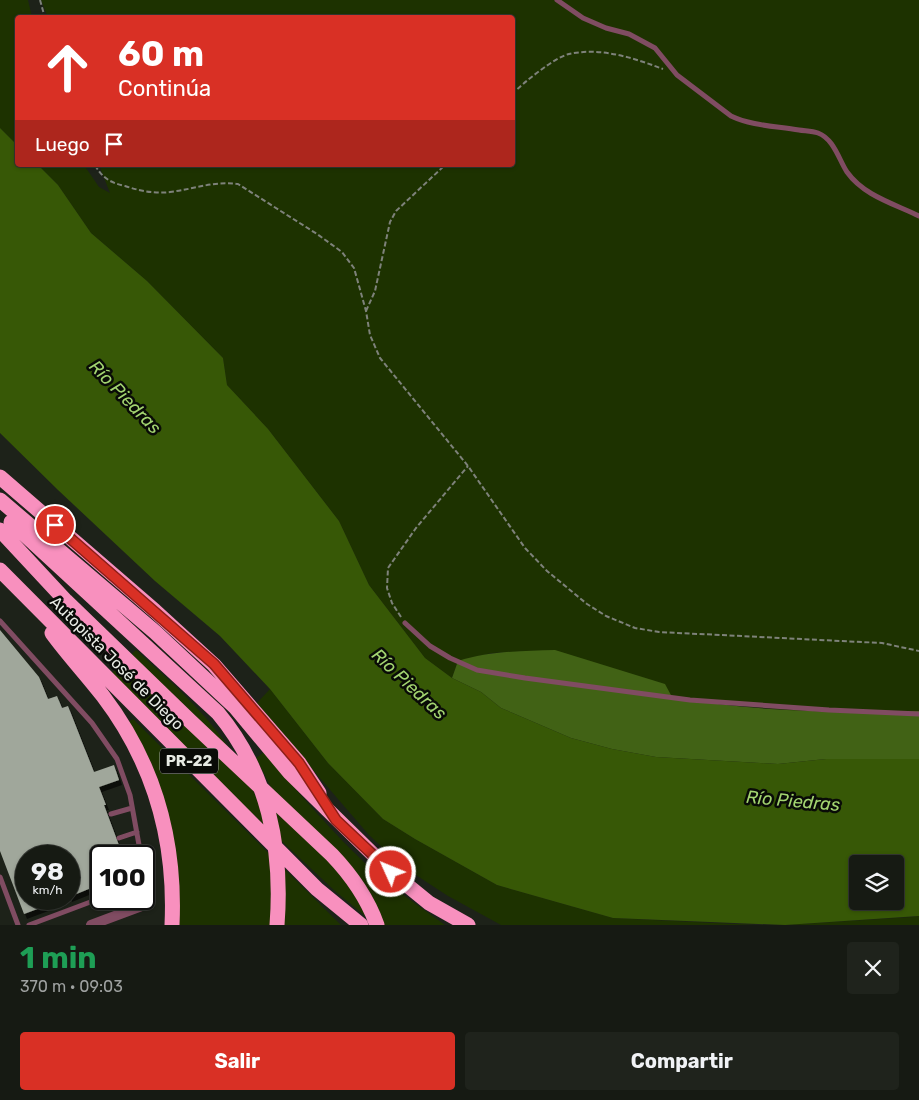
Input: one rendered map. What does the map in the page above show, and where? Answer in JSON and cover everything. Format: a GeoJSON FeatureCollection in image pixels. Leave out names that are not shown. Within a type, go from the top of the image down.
{"type":"FeatureCollection","features":[{"type":"Feature","properties":{"kind":"highway"},"geometry":{"type":"LineString","coordinates":[[4,481],[214,664],[299,763],[336,820]]}},
{"type":"Feature","properties":{"kind":"highway"},"geometry":{"type":"LineString","coordinates":[[0,501],[155,632],[235,707],[290,773],[391,872],[429,902],[468,925]]}},
{"type":"Feature","properties":{"kind":"highway"},"geometry":{"type":"LineString","coordinates":[[0,510],[218,713],[229,726],[258,779],[269,809],[278,861],[277,925]]}},
{"type":"Feature","properties":{"kind":"highway"},"geometry":{"type":"LineString","coordinates":[[0,530],[66,601],[332,855],[350,874],[363,893],[377,925]]}},
{"type":"Feature","properties":{"kind":"highway","name":"Autopista José de Diego"},"geometry":{"type":"LineString","coordinates":[[0,570],[316,889],[361,925]]}},
{"type":"Feature","properties":{"kind":"highway"},"geometry":{"type":"LineString","coordinates":[[21,592],[70,658],[103,696],[134,743],[153,785],[164,821],[171,861],[172,925]]}},
{"type":"Feature","properties":{"kind":"street"},"geometry":{"type":"LineString","coordinates":[[0,501],[4,481]]}},
{"type":"Feature","properties":{"kind":"street"},"geometry":{"type":"LineString","coordinates":[[90,925],[131,910]]}},
{"type":"Feature","properties":{"kind":"lane"},"geometry":{"type":"LineString","coordinates":[[557,0],[583,18],[606,28],[629,34],[655,48],[677,75],[731,116],[769,127],[818,133],[832,146],[858,186],[919,216]]}},
{"type":"Feature","properties":{"kind":"lane"},"geometry":{"type":"LineString","coordinates":[[0,621],[92,723],[117,759],[130,795],[139,845]]}},
{"type":"Feature","properties":{"kind":"lane"},"geometry":{"type":"LineString","coordinates":[[405,623],[430,646],[450,658],[477,670],[690,700],[919,714]]}},
{"type":"Feature","properties":{"kind":"lane"},"geometry":{"type":"LineString","coordinates":[[111,814],[132,808]]}},
{"type":"Feature","properties":{"kind":"lane"},"geometry":{"type":"LineString","coordinates":[[119,838],[137,832]]}},
{"type":"Feature","properties":{"kind":"lane"},"geometry":{"type":"LineString","coordinates":[[0,878],[18,925]]}},
{"type":"Feature","properties":{"kind":"lane"},"geometry":{"type":"LineString","coordinates":[[29,925],[90,902]]}},
{"type":"Feature","properties":{"kind":"path"},"geometry":{"type":"LineString","coordinates":[[40,0],[44,15]]}},
{"type":"Feature","properties":{"kind":"path"},"geometry":{"type":"LineString","coordinates":[[515,92],[548,65],[568,54],[612,54],[637,59],[677,75]]}},
{"type":"Feature","properties":{"kind":"path"},"geometry":{"type":"LineString","coordinates":[[96,167],[104,177],[114,183],[141,191],[169,192],[223,182],[238,184],[342,252],[354,268],[370,335],[380,358],[468,466],[525,548],[547,571],[587,604],[622,624],[659,632],[882,643],[919,651]]}},
{"type":"Feature","properties":{"kind":"path"},"geometry":{"type":"LineString","coordinates":[[366,312],[375,291],[390,222],[396,211],[443,167]]}},
{"type":"Feature","properties":{"kind":"path"},"geometry":{"type":"LineString","coordinates":[[405,623],[392,603],[387,588],[388,568],[416,528],[468,466]]}},
{"type":"Feature","properties":{"kind":"shaded area"},"geometry":{"type":"Polygon","coordinates":[[[0,0],[28,0],[32,15],[15,15],[15,143],[0,128],[0,0]]]}},
{"type":"Feature","properties":{"kind":"shaded area"},"geometry":{"type":"Polygon","coordinates":[[[41,0],[919,0],[919,711],[795,711],[700,702],[672,697],[532,651],[492,653],[458,661],[452,678],[425,658],[369,585],[339,521],[268,429],[227,385],[223,358],[147,281],[91,233],[58,185],[40,167],[85,167],[99,187],[110,193],[100,167],[515,167],[515,15],[47,15],[41,0]]]}},
{"type":"Feature","properties":{"kind":"shaded area"},"geometry":{"type":"Polygon","coordinates":[[[136,650],[190,701],[221,736],[234,755],[257,800],[275,795],[256,758],[264,752],[301,796],[353,852],[395,889],[445,925],[376,925],[336,892],[224,787],[112,673],[136,650]]]}},
{"type":"Feature","properties":{"kind":"shaded area"},"geometry":{"type":"Polygon","coordinates":[[[555,650],[665,684],[672,697],[764,709],[857,712],[919,711],[919,759],[826,759],[778,764],[656,757],[612,749],[571,738],[501,708],[481,692],[452,678],[458,661],[506,652],[555,650]]]}},
{"type":"Feature","properties":{"kind":"shaded area"},"geometry":{"type":"Polygon","coordinates":[[[270,689],[328,763],[383,819],[497,885],[613,918],[755,925],[501,925],[448,896],[402,866],[369,835],[256,704],[270,689]]]}},
{"type":"Feature","properties":{"kind":"shaded area"},"geometry":{"type":"Polygon","coordinates":[[[133,719],[341,925],[177,925],[179,907],[128,722],[133,719]]]}},
{"type":"Feature","properties":{"kind":"shaded area"},"geometry":{"type":"Polygon","coordinates":[[[919,916],[919,925],[785,925],[912,917],[919,916]]]}},
{"type":"Feature","properties":{"kind":"water","name":"Río Piedras"},"geometry":{"type":"Polygon","coordinates":[[[0,128],[15,143],[15,167],[40,167],[58,185],[91,233],[147,281],[223,358],[227,385],[268,429],[339,521],[369,585],[425,658],[452,678],[481,692],[501,708],[571,738],[612,749],[656,757],[778,764],[826,759],[919,759],[919,916],[785,925],[613,918],[497,885],[383,819],[328,763],[270,689],[220,636],[155,581],[0,433],[0,128]]]}},
{"type":"Feature","properties":{"kind":"building"},"geometry":{"type":"Polygon","coordinates":[[[0,630],[39,677],[48,699],[57,696],[62,708],[68,706],[94,772],[114,765],[119,780],[99,787],[119,845],[90,845],[90,888],[80,893],[80,845],[15,845],[15,890],[0,851],[0,630]]]}},
{"type":"Feature","properties":{"kind":"building"},"geometry":{"type":"Polygon","coordinates":[[[22,910],[35,910],[24,914],[22,910]]]}},
{"type":"Feature","properties":{"kind":"route"},"geometry":{"type":"LineString","coordinates":[[55,525],[214,664],[299,763],[336,820],[391,872]]}}]}
